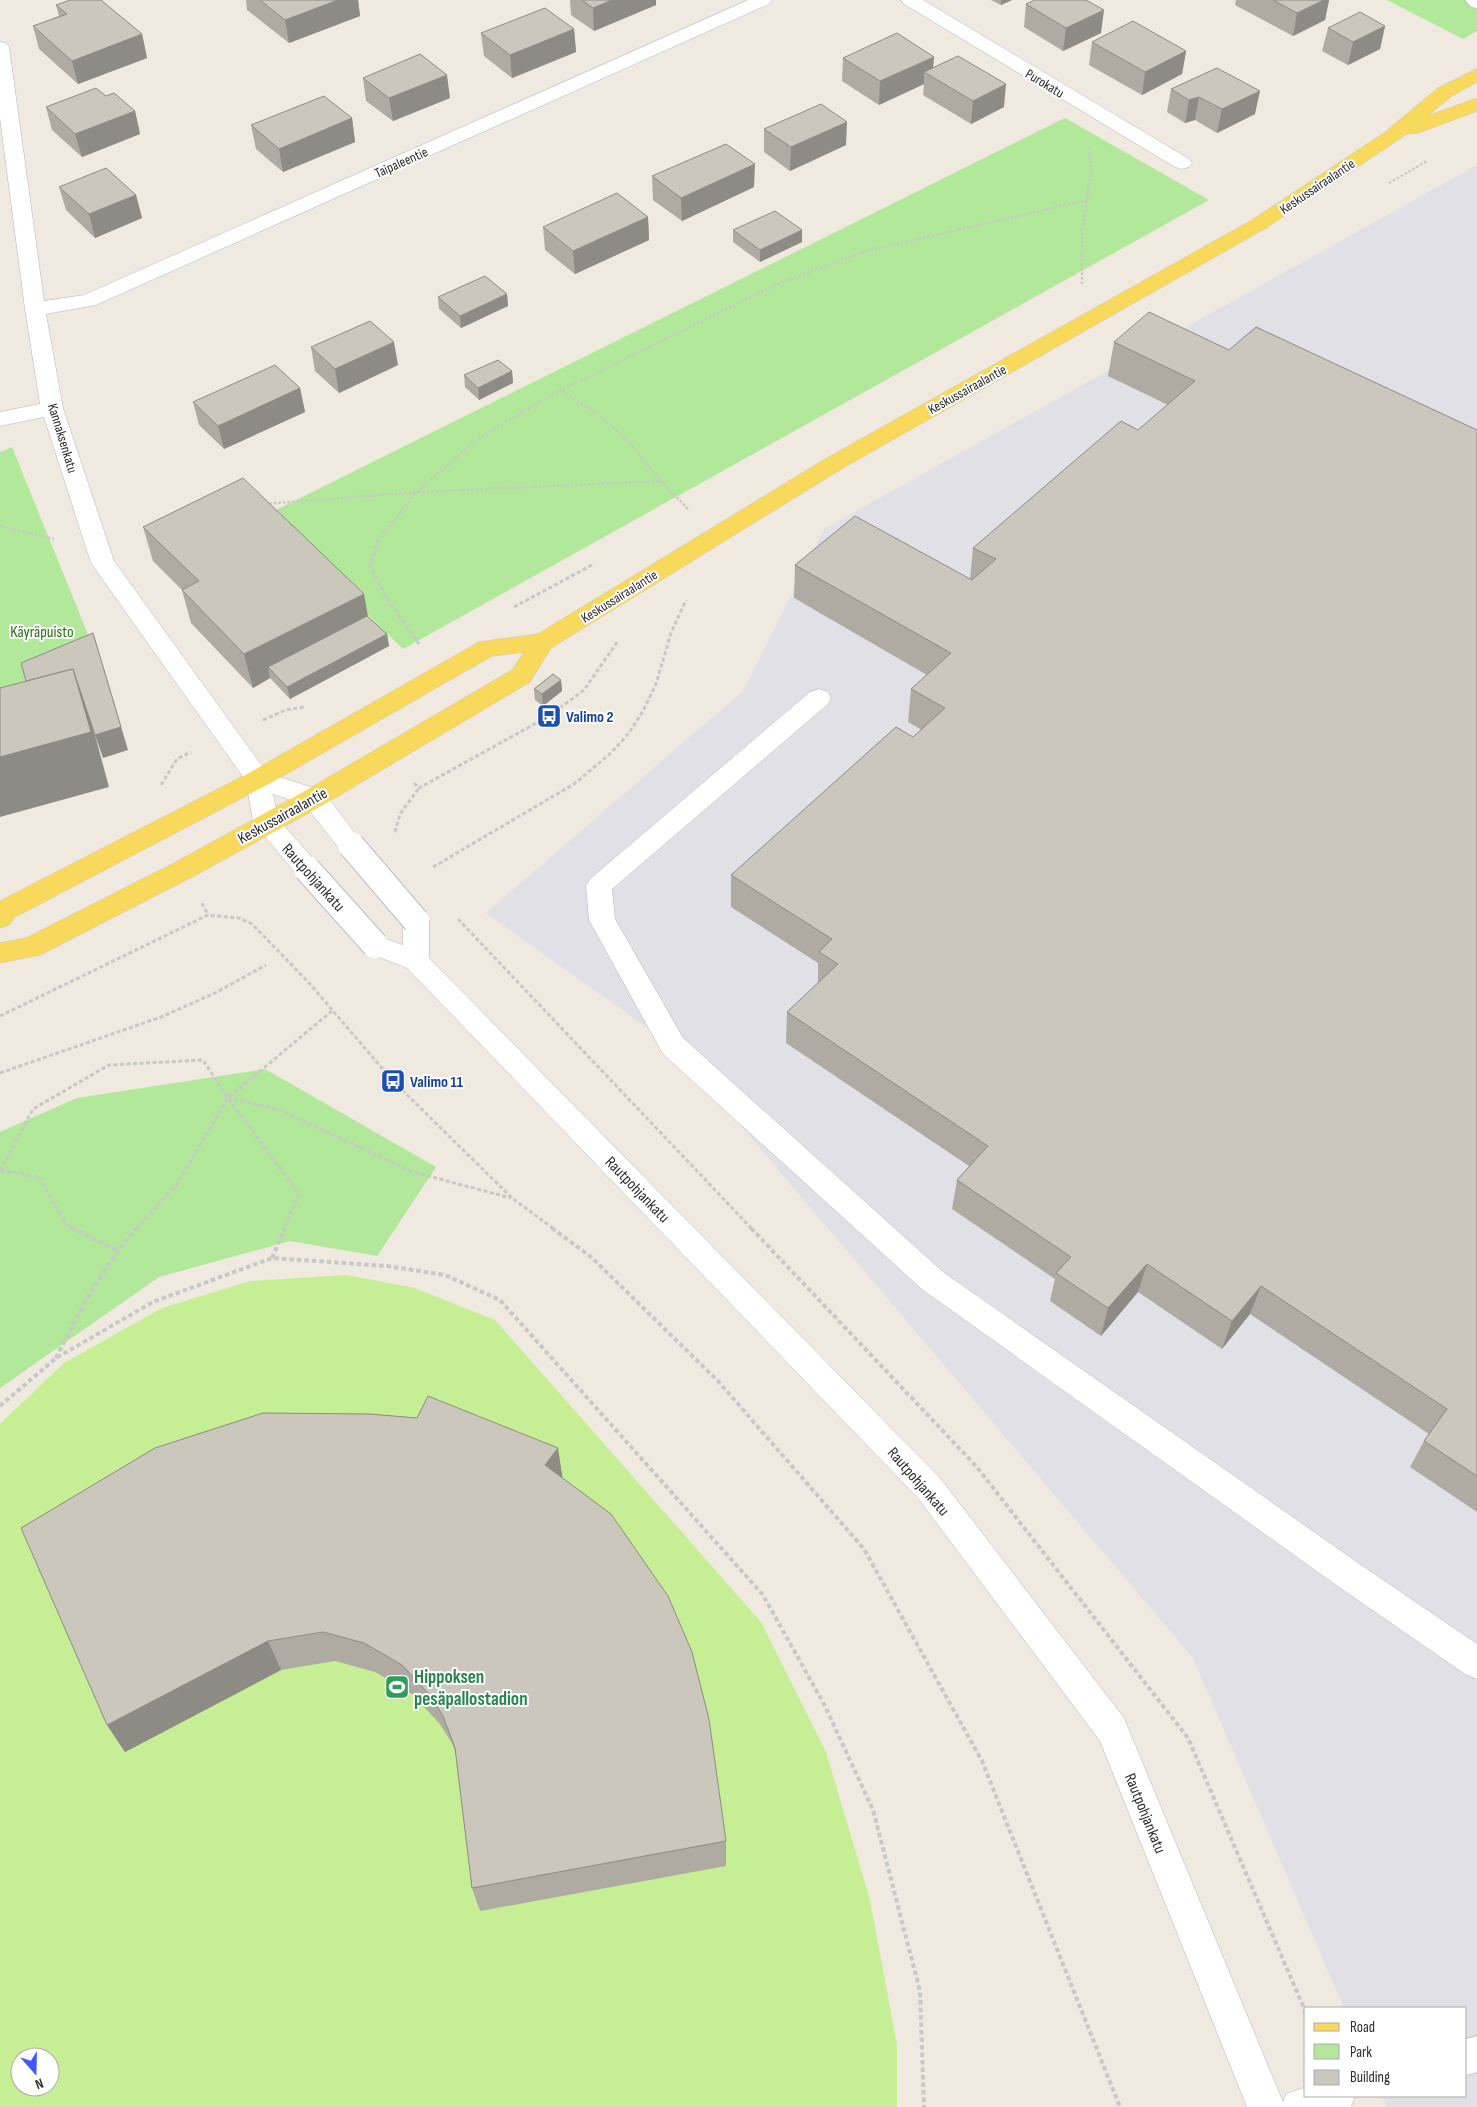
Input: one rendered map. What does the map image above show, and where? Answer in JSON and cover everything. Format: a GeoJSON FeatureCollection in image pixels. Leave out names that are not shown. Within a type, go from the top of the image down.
{"type":"FeatureCollection","features":[{"type":"Feature","properties":{"kind":"main road","name":"Keskussairaalantie"},"geometry":{"type":"LineString","coordinates":[[0,918],[6,910],[258,779],[487,648],[543,642],[835,463],[1259,224],[1391,137],[1445,92],[1477,75]]}},
{"type":"Feature","properties":{"kind":"main road","name":"Keskussairaalantie"},"geometry":{"type":"LineString","coordinates":[[1391,137],[1477,104]]}},
{"type":"Feature","properties":{"kind":"main road","name":"Keskussairaalantie"},"geometry":{"type":"LineString","coordinates":[[0,954],[31,948],[185,869],[266,822],[314,798],[521,676],[543,642]]}},
{"type":"Feature","properties":{"kind":"street","name":"Taipaleentie"},"geometry":{"type":"LineString","coordinates":[[35,310],[89,302],[763,0]]}},
{"type":"Feature","properties":{"kind":"street","name":"Purokatu"},"geometry":{"type":"LineString","coordinates":[[910,0],[1085,107],[1182,163]]}},
{"type":"Feature","properties":{"kind":"street"},"geometry":{"type":"LineString","coordinates":[[1474,0],[1477,3]]}},
{"type":"Feature","properties":{"kind":"street","name":"Kannaksenkatu"},"geometry":{"type":"LineString","coordinates":[[0,47],[35,310],[52,408],[103,563],[225,736],[258,779]]}},
{"type":"Feature","properties":{"kind":"street"},"geometry":{"type":"LineString","coordinates":[[0,419],[52,408]]}},
{"type":"Feature","properties":{"kind":"street"},"geometry":{"type":"LineString","coordinates":[[819,698],[599,886],[602,920],[673,1046],[933,1281],[1350,1576],[1477,1663]]}},
{"type":"Feature","properties":{"kind":"street"},"geometry":{"type":"LineString","coordinates":[[266,822],[258,779],[314,798],[416,921],[416,961]]}},
{"type":"Feature","properties":{"kind":"street","name":"Rautpohjankatu"},"geometry":{"type":"LineString","coordinates":[[266,822],[375,945],[416,961],[929,1488],[1112,1730],[1266,2107]]}},
{"type":"Feature","properties":{"kind":"street"},"geometry":{"type":"LineString","coordinates":[[1300,2107],[1334,2097]]}},
{"type":"Feature","properties":{"kind":"path"},"geometry":{"type":"LineString","coordinates":[[1082,288],[1082,231],[1091,171],[1085,107]]}},
{"type":"Feature","properties":{"kind":"path"},"geometry":{"type":"LineString","coordinates":[[422,647],[386,597],[370,568],[377,540],[417,492],[476,440],[561,390],[782,282],[866,251],[1087,200]]}},
{"type":"Feature","properties":{"kind":"path"},"geometry":{"type":"LineString","coordinates":[[561,390],[599,415],[630,443],[661,482],[690,512]]}},
{"type":"Feature","properties":{"kind":"path"},"geometry":{"type":"LineString","coordinates":[[260,504],[417,492],[661,482]]}},
{"type":"Feature","properties":{"kind":"path"},"geometry":{"type":"LineString","coordinates":[[0,526],[62,541]]}},
{"type":"Feature","properties":{"kind":"path"},"geometry":{"type":"LineString","coordinates":[[433,867],[574,784],[611,753],[629,733],[643,711],[656,684],[671,633],[690,592]]}},
{"type":"Feature","properties":{"kind":"path"},"geometry":{"type":"LineString","coordinates":[[154,791],[161,786],[177,759],[225,736]]}},
{"type":"Feature","properties":{"kind":"path"},"geometry":{"type":"LineString","coordinates":[[396,838],[395,823],[405,805],[419,788]]}},
{"type":"Feature","properties":{"kind":"path"},"geometry":{"type":"LineString","coordinates":[[0,1016],[208,916],[239,918],[252,924],[310,984],[393,1081],[512,1198],[590,1256],[718,1381],[864,1550],[982,1761],[1120,2107]]}},
{"type":"Feature","properties":{"kind":"path"},"geometry":{"type":"LineString","coordinates":[[0,1073],[161,1017],[215,993],[266,965]]}},
{"type":"Feature","properties":{"kind":"path"},"geometry":{"type":"LineString","coordinates":[[56,1358],[85,1300],[117,1250],[177,1184],[228,1098],[333,1010]]}},
{"type":"Feature","properties":{"kind":"path"},"geometry":{"type":"LineString","coordinates":[[117,1250],[66,1225],[39,1177],[1,1171],[33,1110],[109,1065],[202,1060],[299,1194],[272,1258]]}},
{"type":"Feature","properties":{"kind":"path"},"geometry":{"type":"LineString","coordinates":[[228,1098],[280,1110],[413,1172],[512,1198]]}},
{"type":"Feature","properties":{"kind":"path"},"geometry":{"type":"LineString","coordinates":[[0,1406],[56,1358],[152,1302],[272,1258],[387,1266],[445,1275],[500,1300],[763,1595],[825,1706],[873,1810],[920,1992],[924,2107]]}},
{"type":"Feature","properties":{"kind":"shaded area"},"geometry":{"type":"Polygon","coordinates":[[[1477,165],[1477,2107],[1387,2107],[1382,2097],[1467,2097],[1467,2007],[1344,2007],[1193,1658],[673,1046],[486,913],[743,691],[824,529],[1477,165]]]}},
{"type":"Feature","properties":{"kind":"green space"},"geometry":{"type":"Polygon","coordinates":[[[1387,0],[1467,0],[1477,9],[1477,31],[1463,39],[1387,0]]]}},
{"type":"Feature","properties":{"kind":"green space"},"geometry":{"type":"Polygon","coordinates":[[[1065,118],[1209,200],[403,649],[266,515],[1065,118]]]}},
{"type":"Feature","properties":{"kind":"green space","name":"Käyräpuisto"},"geometry":{"type":"Polygon","coordinates":[[[12,447],[95,652],[0,695],[0,452],[12,447]]]}},
{"type":"Feature","properties":{"kind":"green space"},"geometry":{"type":"Polygon","coordinates":[[[265,1069],[436,1167],[377,1256],[290,1241],[159,1277],[0,1388],[0,1132],[77,1098],[265,1069]]]}},
{"type":"Feature","properties":{"kind":"green space","name":"Hippoksen pesäpallostadion"},"geometry":{"type":"Polygon","coordinates":[[[347,1275],[415,1288],[495,1320],[761,1622],[826,1752],[870,1900],[897,2045],[897,2107],[0,2107],[0,1424],[64,1363],[162,1308],[250,1281],[347,1275]]]}},
{"type":"Feature","properties":{"kind":"building"},"geometry":{"type":"Polygon","coordinates":[[[70,0],[101,0],[142,34],[72,61],[33,26],[67,14],[56,5],[70,0]]]}},
{"type":"Feature","properties":{"kind":"building"},"geometry":{"type":"Polygon","coordinates":[[[260,0],[338,0],[285,20],[260,0]]]}},
{"type":"Feature","properties":{"kind":"building"},"geometry":{"type":"Polygon","coordinates":[[[582,0],[612,0],[593,8],[582,0]]]}},
{"type":"Feature","properties":{"kind":"building"},"geometry":{"type":"Polygon","coordinates":[[[1035,0],[1086,0],[1104,10],[1066,28],[1026,4],[1035,0]]]}},
{"type":"Feature","properties":{"kind":"building"},"geometry":{"type":"Polygon","coordinates":[[[1273,0],[1324,0],[1297,13],[1273,0]]]}},
{"type":"Feature","properties":{"kind":"building"},"geometry":{"type":"Polygon","coordinates":[[[545,8],[574,29],[510,55],[481,33],[545,8]]]}},
{"type":"Feature","properties":{"kind":"building"},"geometry":{"type":"Polygon","coordinates":[[[1360,12],[1385,26],[1353,42],[1328,28],[1360,12]]]}},
{"type":"Feature","properties":{"kind":"building"},"geometry":{"type":"Polygon","coordinates":[[[1133,21],[1186,51],[1145,72],[1092,42],[1133,21]]]}},
{"type":"Feature","properties":{"kind":"building"},"geometry":{"type":"Polygon","coordinates":[[[897,33],[934,57],[880,81],[843,58],[897,33]]]}},
{"type":"Feature","properties":{"kind":"building"},"geometry":{"type":"Polygon","coordinates":[[[420,54],[447,75],[389,98],[363,78],[420,54]]]}},
{"type":"Feature","properties":{"kind":"building"},"geometry":{"type":"Polygon","coordinates":[[[958,56],[1006,84],[973,101],[924,72],[958,56]]]}},
{"type":"Feature","properties":{"kind":"building"},"geometry":{"type":"Polygon","coordinates":[[[1217,68],[1260,91],[1222,109],[1199,97],[1189,100],[1171,89],[1217,68]]]}},
{"type":"Feature","properties":{"kind":"building"},"geometry":{"type":"Polygon","coordinates":[[[96,88],[106,96],[114,93],[135,111],[75,134],[46,107],[96,88]]]}},
{"type":"Feature","properties":{"kind":"building"},"geometry":{"type":"Polygon","coordinates":[[[324,96],[352,118],[279,149],[251,125],[324,96]]]}},
{"type":"Feature","properties":{"kind":"building"},"geometry":{"type":"Polygon","coordinates":[[[821,104],[847,122],[791,147],[764,129],[821,104]]]}},
{"type":"Feature","properties":{"kind":"building"},"geometry":{"type":"Polygon","coordinates":[[[726,144],[755,164],[681,198],[652,176],[726,144]]]}},
{"type":"Feature","properties":{"kind":"building"},"geometry":{"type":"Polygon","coordinates":[[[106,168],[136,195],[89,214],[59,187],[106,168]]]}},
{"type":"Feature","properties":{"kind":"building"},"geometry":{"type":"Polygon","coordinates":[[[617,193],[648,217],[573,251],[543,227],[617,193]]]}},
{"type":"Feature","properties":{"kind":"building"},"geometry":{"type":"Polygon","coordinates":[[[775,211],[802,230],[760,250],[733,230],[775,211]]]}},
{"type":"Feature","properties":{"kind":"building"},"geometry":{"type":"Polygon","coordinates":[[[485,276],[507,294],[460,316],[438,297],[485,276]]]}},
{"type":"Feature","properties":{"kind":"building"},"geometry":{"type":"Polygon","coordinates":[[[1149,312],[1229,350],[1256,327],[1477,430],[1477,1476],[1424,1441],[1447,1409],[1261,1286],[1232,1321],[1147,1264],[1108,1308],[1056,1273],[1071,1257],[957,1180],[988,1146],[787,1012],[838,964],[819,952],[832,939],[731,875],[896,727],[913,737],[945,708],[911,689],[951,653],[795,565],[855,516],[972,580],[996,559],[973,548],[1121,421],[1138,430],[1195,381],[1114,342],[1149,312]]]}},
{"type":"Feature","properties":{"kind":"building"},"geometry":{"type":"Polygon","coordinates":[[[370,321],[394,342],[335,369],[311,347],[370,321]]]}},
{"type":"Feature","properties":{"kind":"building"},"geometry":{"type":"Polygon","coordinates":[[[498,360],[512,371],[478,388],[464,375],[498,360]]]}},
{"type":"Feature","properties":{"kind":"building"},"geometry":{"type":"Polygon","coordinates":[[[275,365],[300,388],[218,426],[193,402],[275,365]]]}},
{"type":"Feature","properties":{"kind":"building"},"geometry":{"type":"Polygon","coordinates":[[[243,478],[364,594],[244,654],[182,590],[199,581],[143,527],[243,478]]]}},
{"type":"Feature","properties":{"kind":"building"},"geometry":{"type":"Polygon","coordinates":[[[367,616],[387,634],[287,687],[268,667],[367,616]]]}},
{"type":"Feature","properties":{"kind":"building"},"geometry":{"type":"Polygon","coordinates":[[[93,633],[121,727],[95,735],[73,669],[26,681],[21,663],[93,633]]]}},
{"type":"Feature","properties":{"kind":"building"},"geometry":{"type":"Polygon","coordinates":[[[73,669],[91,732],[0,757],[0,688],[73,669]]]}},
{"type":"Feature","properties":{"kind":"building"},"geometry":{"type":"Polygon","coordinates":[[[553,674],[561,680],[542,694],[534,689],[553,674]]]}},
{"type":"Feature","properties":{"kind":"building"},"geometry":{"type":"Polygon","coordinates":[[[428,1396],[558,1448],[545,1465],[611,1514],[668,1596],[692,1652],[709,1719],[726,1841],[472,1888],[455,1748],[443,1716],[430,1695],[402,1665],[364,1643],[323,1632],[268,1641],[107,1725],[21,1528],[155,1448],[263,1413],[370,1414],[417,1418],[428,1396]]]}},
{"type":"Feature","properties":{"kind":"place","name":"Valimo 2"},"geometry":{"type":"Point","coordinates":[549,716]}},
{"type":"Feature","properties":{"kind":"place","name":"Valimo 11"},"geometry":{"type":"Point","coordinates":[393,1081]}},
{"type":"Feature","properties":{"kind":"place","name":"Hippoksen pesäpallostadion"},"geometry":{"type":"Point","coordinates":[397,1687]}}]}
